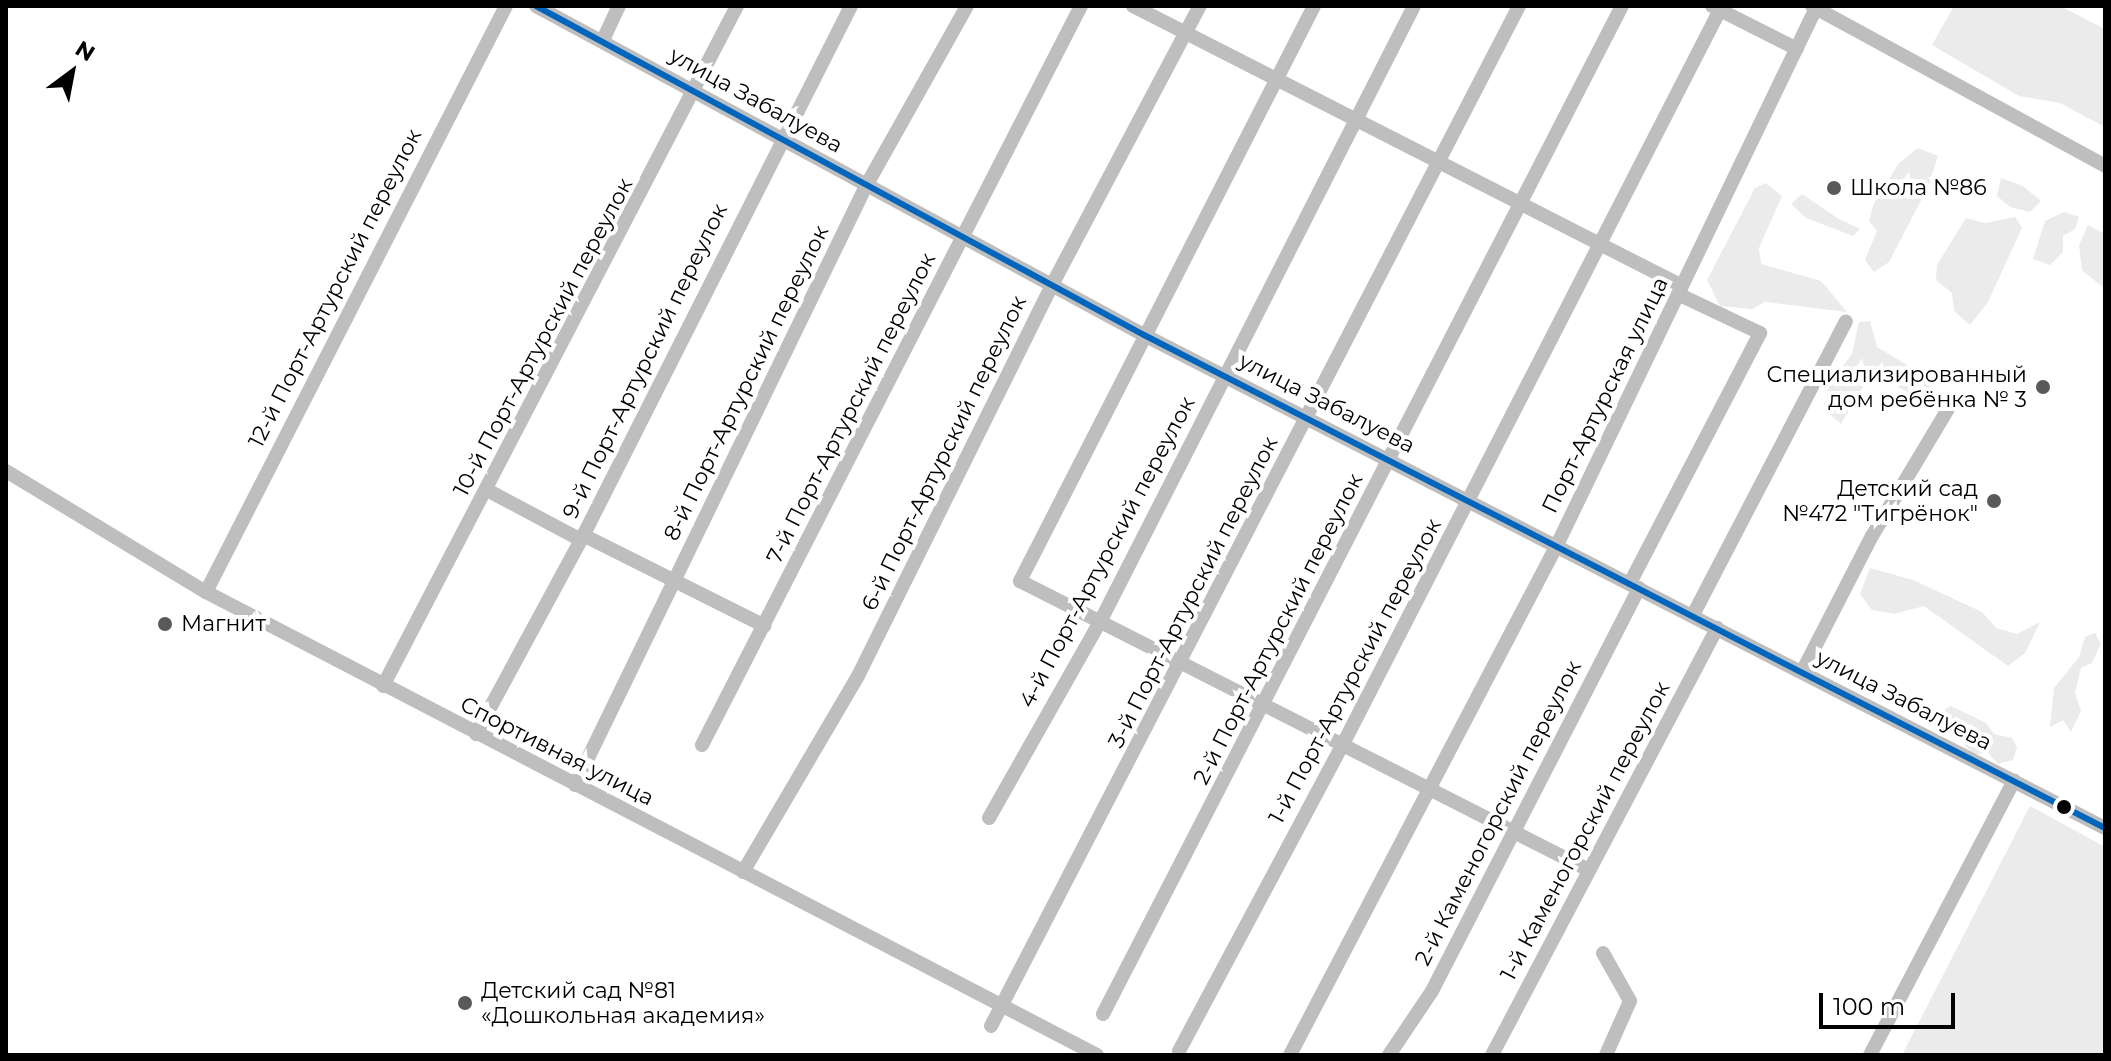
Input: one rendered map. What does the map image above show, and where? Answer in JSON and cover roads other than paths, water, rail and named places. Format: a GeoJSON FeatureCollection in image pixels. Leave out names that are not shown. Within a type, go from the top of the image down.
{"type":"FeatureCollection","features":[{"type":"Feature","properties":{"kind":"street","name":"12-й Порт-Артурский переулок"},"geometry":{"type":"LineString","coordinates":[[206,592],[506,6]]}},
{"type":"Feature","properties":{"kind":"street","name":"улица Забалуева"},"geometry":{"type":"LineString","coordinates":[[536,6],[1144,335],[2105,828]]}},
{"type":"Feature","properties":{"kind":"street"},"geometry":{"type":"LineString","coordinates":[[603,40],[619,6]]}},
{"type":"Feature","properties":{"kind":"street","name":"10-й Порт-Артурский переулок"},"geometry":{"type":"LineString","coordinates":[[383,686],[696,93],[737,6]]}},
{"type":"Feature","properties":{"kind":"street","name":"9-й Порт-Артурский переулок"},"geometry":{"type":"LineString","coordinates":[[476,734],[582,538],[781,139],[851,6]]}},
{"type":"Feature","properties":{"kind":"street","name":"8-й Порт-Артурский переулок"},"geometry":{"type":"LineString","coordinates":[[575,785],[866,186],[967,6]]}},
{"type":"Feature","properties":{"kind":"street","name":"7-й Порт-Артурский переулок"},"geometry":{"type":"LineString","coordinates":[[702,745],[1081,6]]}},
{"type":"Feature","properties":{"kind":"street"},"geometry":{"type":"LineString","coordinates":[[1133,6],[1599,244],[1681,291]]}},
{"type":"Feature","properties":{"kind":"street","name":"6-й Порт-Артурский переулок"},"geometry":{"type":"LineString","coordinates":[[743,872],[858,676],[1052,285],[1200,6]]}},
{"type":"Feature","properties":{"kind":"street"},"geometry":{"type":"LineString","coordinates":[[1314,6],[1020,581],[1589,870]]}},
{"type":"Feature","properties":{"kind":"street","name":"4-й Порт-Артурский переулок"},"geometry":{"type":"LineString","coordinates":[[989,818],[1100,622],[1354,118],[1414,6]]}},
{"type":"Feature","properties":{"kind":"street","name":"3-й Порт-Артурский переулок"},"geometry":{"type":"LineString","coordinates":[[991,1026],[1183,664],[1519,6]]}},
{"type":"Feature","properties":{"kind":"street","name":"2-й Порт-Артурский переулок"},"geometry":{"type":"LineString","coordinates":[[1103,1014],[1265,706],[1622,6]]}},
{"type":"Feature","properties":{"kind":"street"},"geometry":{"type":"LineString","coordinates":[[1815,7],[2105,166]]}},
{"type":"Feature","properties":{"kind":"street","name":"Порт-Артурская улица"},"geometry":{"type":"LineString","coordinates":[[1290,1055],[1557,545],[1815,7]]}},
{"type":"Feature","properties":{"kind":"street"},"geometry":{"type":"LineString","coordinates":[[1716,8],[1797,49]]}},
{"type":"Feature","properties":{"kind":"street","name":"1-й Порт-Артурский переулок"},"geometry":{"type":"LineString","coordinates":[[1179,1051],[1469,500],[1716,8]]}},
{"type":"Feature","properties":{"kind":"street","name":"2-й Каменогорский переулок"},"geometry":{"type":"LineString","coordinates":[[1389,1055],[1432,991],[1760,333],[1681,291]]}},
{"type":"Feature","properties":{"kind":"street"},"geometry":{"type":"LineString","coordinates":[[1693,615],[1846,321]]}},
{"type":"Feature","properties":{"kind":"street"},"geometry":{"type":"LineString","coordinates":[[1802,672],[1872,536],[1948,409]]}},
{"type":"Feature","properties":{"kind":"street","name":"Спортивная улица"},"geometry":{"type":"LineString","coordinates":[[6,471],[206,592],[1097,1055]]}},
{"type":"Feature","properties":{"kind":"street"},"geometry":{"type":"LineString","coordinates":[[487,490],[765,626]]}},
{"type":"Feature","properties":{"kind":"street","name":"1-й Каменогорский переулок"},"geometry":{"type":"LineString","coordinates":[[1492,1055],[1717,628]]}},
{"type":"Feature","properties":{"kind":"street"},"geometry":{"type":"LineString","coordinates":[[1870,1055],[2014,781]]}},
{"type":"Feature","properties":{"kind":"street"},"geometry":{"type":"LineString","coordinates":[[1603,953],[1630,1001],[1606,1055]]}},
{"type":"Feature","properties":{"kind":"place","name":"Школа №86"},"geometry":{"type":"Point","coordinates":[1834,188]}},
{"type":"Feature","properties":{"kind":"place","name":"Специализированный дом ребёнка № 3"},"geometry":{"type":"Point","coordinates":[2043,387]}},
{"type":"Feature","properties":{"kind":"place","name":"Детский сад №472 \"Тигрёнок\""},"geometry":{"type":"Point","coordinates":[1994,501]}},
{"type":"Feature","properties":{"kind":"place","name":"Магнит"},"geometry":{"type":"Point","coordinates":[165,624]}},
{"type":"Feature","properties":{"kind":"place","name":"Детский сад №81 «Дошкольная академия»"},"geometry":{"type":"Point","coordinates":[465,1003]}}]}
